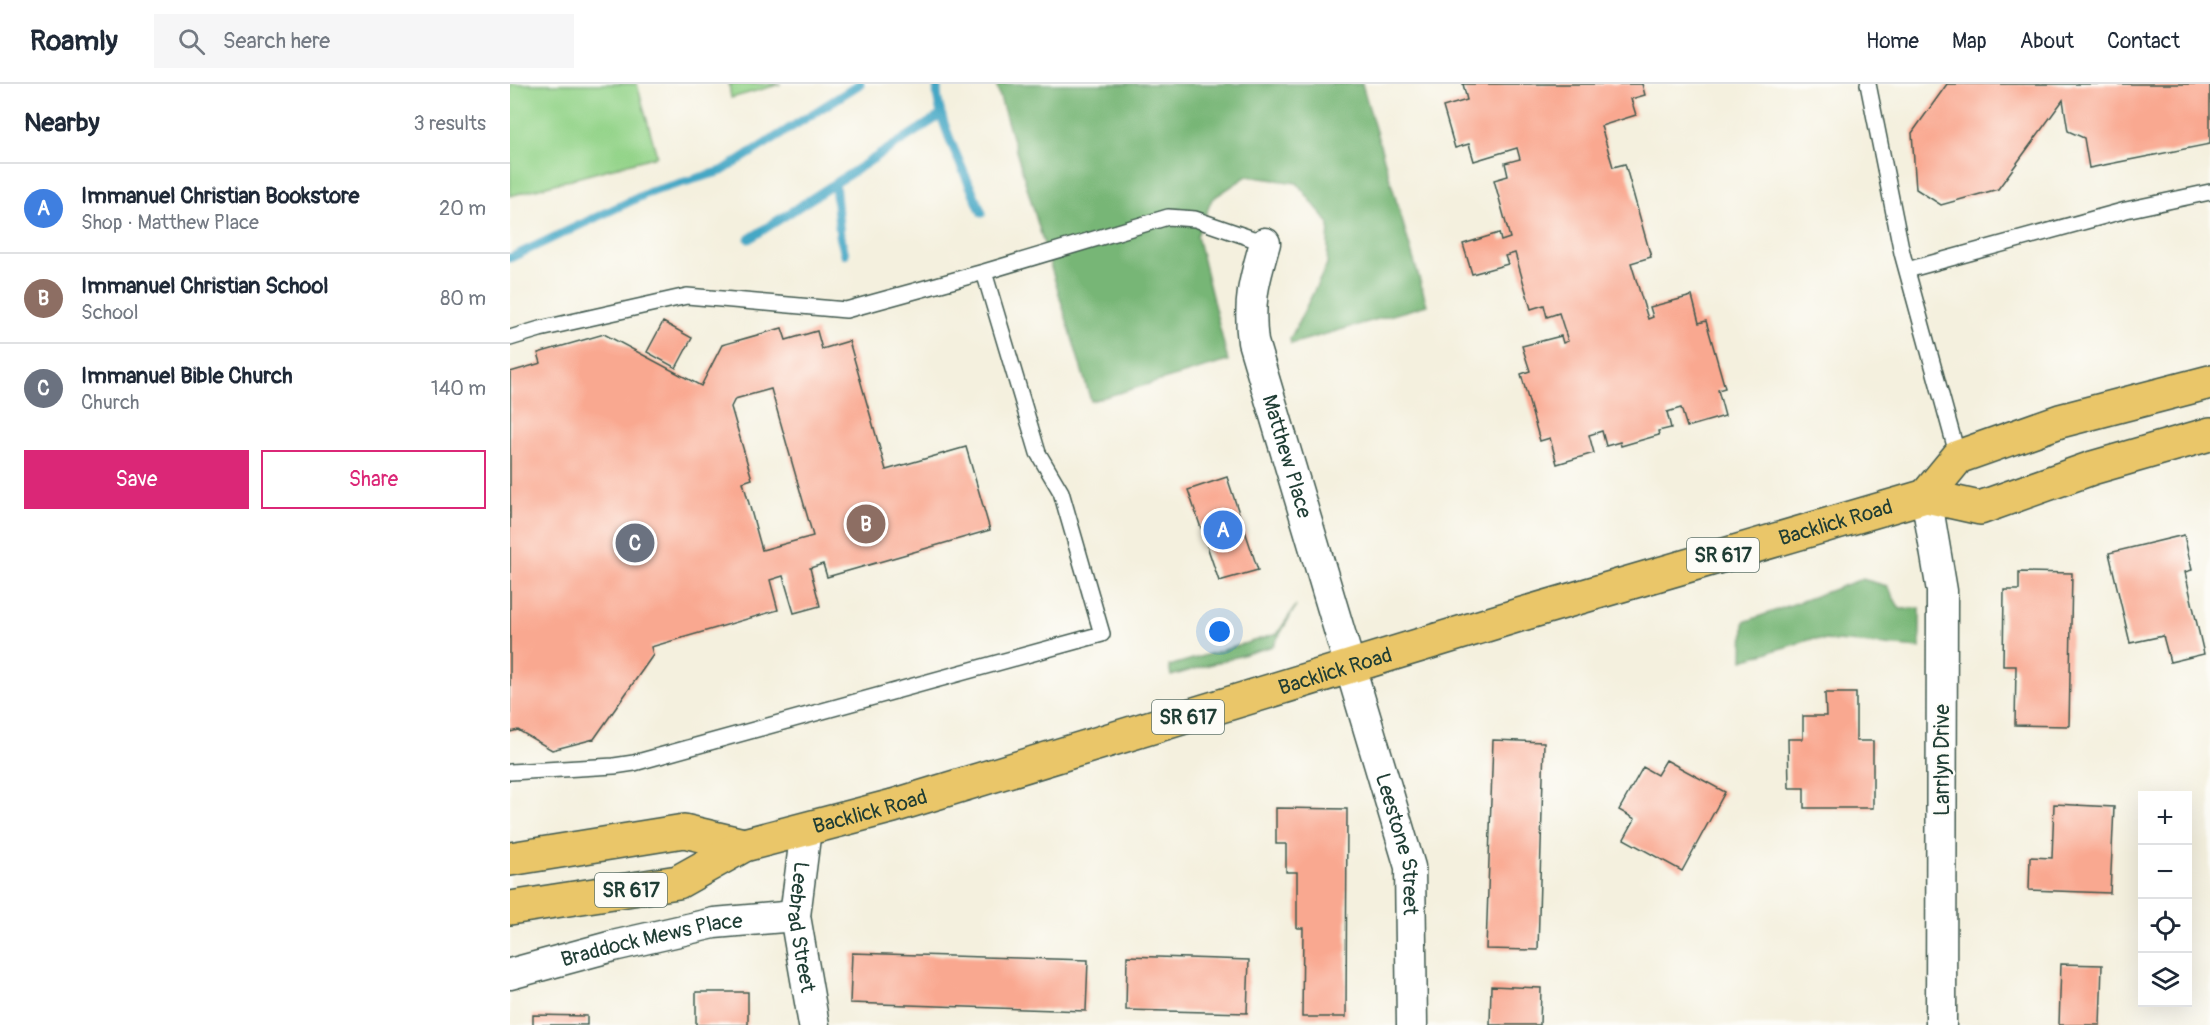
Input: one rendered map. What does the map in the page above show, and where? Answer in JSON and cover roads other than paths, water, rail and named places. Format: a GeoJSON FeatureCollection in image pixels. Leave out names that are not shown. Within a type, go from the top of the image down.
{"type":"FeatureCollection","features":[{"type":"Feature","properties":{"kind":"main road"},"geometry":{"type":"LineString","coordinates":[[1926,496],[1958,457],[2060,421],[2210,382]]}},
{"type":"Feature","properties":{"kind":"main road","name":"Backlick Road"},"geometry":{"type":"LineString","coordinates":[[510,908],[678,882],[744,845],[893,806],[1519,615],[1926,496],[1980,508],[2092,468],[2210,434]]}},
{"type":"Feature","properties":{"kind":"main road","name":"Backlick Road"},"geometry":{"type":"LineString","coordinates":[[510,860],[684,831],[744,845]]}},
{"type":"Feature","properties":{"kind":"street","name":"Matthew Place"},"geometry":{"type":"LineString","coordinates":[[1265,243],[1252,290],[1250,309],[1253,342],[1351,667]]}},
{"type":"Feature","properties":{"kind":"street","name":"Larrlyn Drive"},"geometry":{"type":"LineString","coordinates":[[1926,496],[1942,591],[1941,1025]]}},
{"type":"Feature","properties":{"kind":"street","name":"Leestone Street"},"geometry":{"type":"LineString","coordinates":[[1351,667],[1410,867],[1412,1025]]}},
{"type":"Feature","properties":{"kind":"street","name":"Leebrad Street"},"geometry":{"type":"LineString","coordinates":[[806,830],[795,916],[814,1025]]}},
{"type":"Feature","properties":{"kind":"street","name":"Braddock Mews Place"},"geometry":{"type":"LineString","coordinates":[[510,974],[613,946],[714,924],[795,916]]}},
{"type":"Feature","properties":{"kind":"lane"},"geometry":{"type":"LineString","coordinates":[[1868,84],[1907,270],[1958,457]]}},
{"type":"Feature","properties":{"kind":"lane"},"geometry":{"type":"LineString","coordinates":[[1907,270],[2126,210],[2210,192]]}},
{"type":"Feature","properties":{"kind":"lane"},"geometry":{"type":"LineString","coordinates":[[510,338],[540,329],[687,296],[846,310],[1168,217],[1196,219],[1265,243]]}},
{"type":"Feature","properties":{"kind":"lane"},"geometry":{"type":"LineString","coordinates":[[510,772],[634,763],[1102,634],[1061,492],[1038,453],[984,272]]}},
{"type":"Feature","properties":{"kind":"waterway"},"geometry":{"type":"LineString","coordinates":[[510,258],[650,192],[722,171],[860,84]]}},
{"type":"Feature","properties":{"kind":"waterway"},"geometry":{"type":"LineString","coordinates":[[938,84],[937,96],[946,129],[982,213]]}},
{"type":"Feature","properties":{"kind":"waterway"},"geometry":{"type":"LineString","coordinates":[[749,239],[941,115]]}},
{"type":"Feature","properties":{"kind":"waterway"},"geometry":{"type":"LineString","coordinates":[[835,183],[840,236],[845,254]]}},
{"type":"Feature","properties":{"kind":"place","name":"Immanuel Christian School"},"geometry":{"type":"Point","coordinates":[866,524]}},
{"type":"Feature","properties":{"kind":"place","name":"Immanuel Christian Bookstore"},"geometry":{"type":"Point","coordinates":[1223,530]}},
{"type":"Feature","properties":{"kind":"place","name":"Immanuel Bible Church"},"geometry":{"type":"Point","coordinates":[635,543]}}]}
